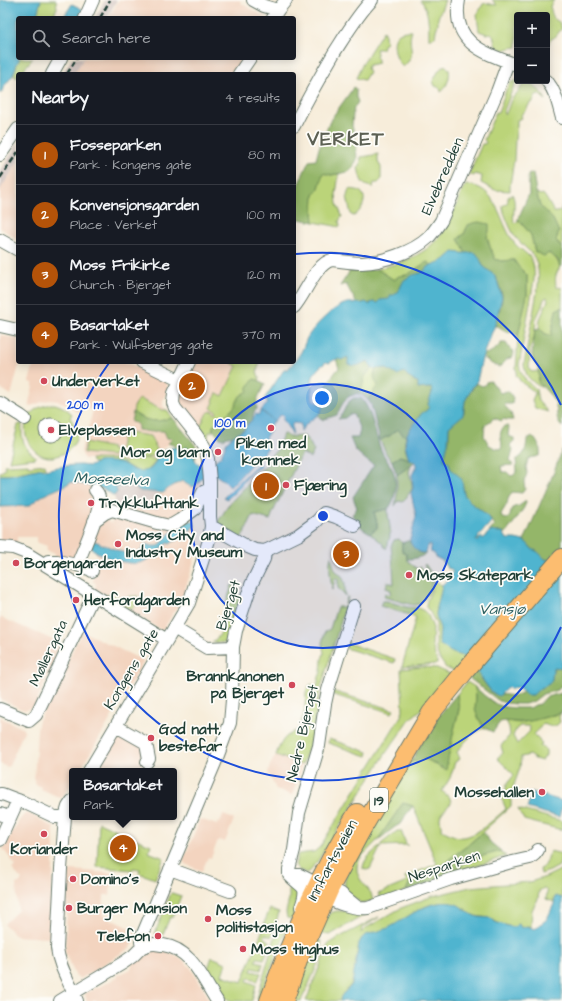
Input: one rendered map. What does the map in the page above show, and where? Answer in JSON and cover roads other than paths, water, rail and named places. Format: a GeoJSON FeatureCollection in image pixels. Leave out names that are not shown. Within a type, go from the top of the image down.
{"type":"FeatureCollection","features":[{"type":"Feature","properties":{"kind":"highway","name":"Innfartsveien"},"geometry":{"type":"LineString","coordinates":[[284,1001],[299,958],[318,888],[362,829],[431,713],[562,558]]}},
{"type":"Feature","properties":{"kind":"highway","name":"Innfartsveien"},"geometry":{"type":"LineString","coordinates":[[269,1001],[293,937],[334,853],[386,768],[408,738],[431,713]]}},
{"type":"Feature","properties":{"kind":"street"},"geometry":{"type":"LineString","coordinates":[[86,16],[93,0]]}},
{"type":"Feature","properties":{"kind":"street"},"geometry":{"type":"LineString","coordinates":[[255,0],[275,14],[286,0]]}},
{"type":"Feature","properties":{"kind":"street"},"geometry":{"type":"LineString","coordinates":[[296,122],[340,43],[372,0]]}},
{"type":"Feature","properties":{"kind":"street"},"geometry":{"type":"LineString","coordinates":[[459,0],[457,19],[463,34],[469,41],[481,50],[512,64]]}},
{"type":"Feature","properties":{"kind":"street"},"geometry":{"type":"LineString","coordinates":[[53,72],[60,60]]}},
{"type":"Feature","properties":{"kind":"street"},"geometry":{"type":"LineString","coordinates":[[240,72],[249,60]]}},
{"type":"Feature","properties":{"kind":"street","name":"Elvebredden"},"geometry":{"type":"LineString","coordinates":[[296,304],[319,268],[327,260],[360,263],[373,262],[407,251],[420,244],[435,230],[441,221],[496,92],[512,64]]}},
{"type":"Feature","properties":{"kind":"street"},"geometry":{"type":"LineString","coordinates":[[550,84],[556,94],[562,118]]}},
{"type":"Feature","properties":{"kind":"street"},"geometry":{"type":"LineString","coordinates":[[0,155],[16,132]]}},
{"type":"Feature","properties":{"kind":"street"},"geometry":{"type":"LineString","coordinates":[[0,240],[16,249]]}},
{"type":"Feature","properties":{"kind":"street"},"geometry":{"type":"LineString","coordinates":[[0,326],[16,330]]}},
{"type":"Feature","properties":{"kind":"street"},"geometry":{"type":"LineString","coordinates":[[146,364],[180,381],[188,364]]}},
{"type":"Feature","properties":{"kind":"street","name":"Kongens gate"},"geometry":{"type":"LineString","coordinates":[[91,768],[189,603],[209,540],[211,526],[208,463],[204,446],[175,408],[173,398],[180,381]]}},
{"type":"Feature","properties":{"kind":"street"},"geometry":{"type":"LineString","coordinates":[[0,403],[25,420]]}},
{"type":"Feature","properties":{"kind":"street"},"geometry":{"type":"LineString","coordinates":[[94,521],[112,510],[170,526],[195,509],[203,492],[210,489]]}},
{"type":"Feature","properties":{"kind":"street"},"geometry":{"type":"LineString","coordinates":[[77,565],[100,504],[95,490]]}},
{"type":"Feature","properties":{"kind":"street"},"geometry":{"type":"LineString","coordinates":[[211,526],[248,547],[255,550],[265,551],[298,535],[317,521],[324,513],[355,526]]}},
{"type":"Feature","properties":{"kind":"street"},"geometry":{"type":"LineString","coordinates":[[0,547],[13,548],[46,565],[93,596],[167,640]]}},
{"type":"Feature","properties":{"kind":"street","name":"Bjerget"},"geometry":{"type":"LineString","coordinates":[[142,947],[142,936],[215,763],[230,723],[232,700],[232,647],[246,599],[254,578],[264,559],[265,551]]}},
{"type":"Feature","properties":{"kind":"street"},"geometry":{"type":"LineString","coordinates":[[48,562],[57,561],[77,565],[92,571]]}},
{"type":"Feature","properties":{"kind":"street","name":"Møllergata"},"geometry":{"type":"LineString","coordinates":[[0,709],[29,721],[36,715],[93,596]]}},
{"type":"Feature","properties":{"kind":"street","name":"Nedre Bjerget"},"geometry":{"type":"LineString","coordinates":[[289,872],[301,804],[319,746],[328,690],[354,606]]}},
{"type":"Feature","properties":{"kind":"street","name":"Bjerget"},"geometry":{"type":"LineString","coordinates":[[174,628],[207,648],[232,647]]}},
{"type":"Feature","properties":{"kind":"street"},"geometry":{"type":"LineString","coordinates":[[116,726],[146,743],[149,759],[147,762]]}},
{"type":"Feature","properties":{"kind":"street"},"geometry":{"type":"LineString","coordinates":[[1,794],[55,817],[64,817]]}},
{"type":"Feature","properties":{"kind":"street"},"geometry":{"type":"LineString","coordinates":[[0,840],[18,800]]}},
{"type":"Feature","properties":{"kind":"street"},"geometry":{"type":"LineString","coordinates":[[69,806],[64,817],[57,948],[58,957],[62,968],[76,997]]}},
{"type":"Feature","properties":{"kind":"street","name":"Nesparken"},"geometry":{"type":"LineString","coordinates":[[289,872],[300,875],[318,888],[340,892],[358,907],[363,908],[378,905],[451,879],[530,858],[538,850]]}},
{"type":"Feature","properties":{"kind":"street"},"geometry":{"type":"LineString","coordinates":[[170,869],[230,891]]}},
{"type":"Feature","properties":{"kind":"street"},"geometry":{"type":"LineString","coordinates":[[289,872],[294,880],[302,886],[305,892],[299,910],[301,921]]}},
{"type":"Feature","properties":{"kind":"street"},"geometry":{"type":"LineString","coordinates":[[60,1001],[76,997],[133,956],[142,947],[154,944],[168,946],[186,956],[218,1001]]}},
{"type":"Feature","properties":{"kind":"street"},"geometry":{"type":"LineString","coordinates":[[261,1001],[267,987],[276,979]]}},
{"type":"Feature","properties":{"kind":"water"},"geometry":{"type":"Polygon","coordinates":[[[0,0],[41,0],[37,16],[16,16],[16,60],[19,60],[13,75],[0,94],[0,0]]]}},
{"type":"Feature","properties":{"kind":"water"},"geometry":{"type":"Polygon","coordinates":[[[72,4],[84,10],[80,16],[64,16],[72,4]]]}},
{"type":"Feature","properties":{"kind":"water","name":"Vansjø"},"geometry":{"type":"Polygon","coordinates":[[[453,252],[476,253],[483,266],[494,275],[497,280],[502,297],[495,325],[482,359],[477,381],[465,401],[463,415],[449,427],[448,443],[444,459],[449,463],[451,469],[461,478],[466,497],[491,520],[491,522],[478,537],[479,539],[476,541],[479,541],[481,537],[483,539],[490,531],[503,532],[507,539],[524,541],[545,559],[562,565],[562,667],[553,668],[552,679],[549,684],[539,689],[533,695],[526,695],[518,687],[511,690],[508,687],[499,696],[494,694],[466,658],[453,653],[440,645],[440,629],[436,616],[437,610],[442,585],[453,571],[447,568],[443,561],[435,557],[433,552],[431,553],[430,544],[428,545],[425,553],[422,553],[417,551],[411,543],[410,540],[416,516],[411,493],[413,488],[412,475],[416,464],[414,461],[409,459],[405,443],[409,431],[421,414],[429,407],[428,404],[433,390],[432,388],[418,389],[418,382],[411,379],[404,372],[397,375],[385,368],[373,369],[368,361],[354,366],[348,364],[348,357],[341,360],[336,359],[329,363],[326,362],[315,372],[312,380],[313,400],[323,406],[317,416],[307,423],[301,432],[301,424],[292,423],[292,434],[282,418],[284,417],[282,415],[279,416],[270,426],[270,430],[265,438],[268,446],[267,449],[230,487],[214,474],[203,477],[196,485],[192,487],[182,481],[163,493],[140,491],[133,486],[116,487],[116,490],[118,491],[114,496],[97,487],[71,482],[42,496],[29,506],[0,507],[0,475],[9,475],[43,468],[45,470],[71,465],[90,466],[97,462],[120,463],[134,470],[144,471],[152,468],[158,456],[163,451],[171,448],[181,449],[187,447],[197,463],[203,466],[212,463],[221,456],[227,441],[244,430],[256,414],[258,415],[261,411],[274,421],[261,410],[268,403],[265,398],[285,368],[287,370],[292,364],[296,364],[296,359],[310,333],[324,318],[336,308],[347,303],[366,302],[370,305],[370,303],[378,303],[380,300],[389,299],[391,295],[398,292],[404,280],[421,273],[431,265],[444,260],[453,252]]]}},
{"type":"Feature","properties":{"kind":"water"},"geometry":{"type":"Polygon","coordinates":[[[259,463],[262,466],[261,467],[251,472],[238,489],[227,499],[224,497],[250,471],[259,463]]]}},
{"type":"Feature","properties":{"kind":"water"},"geometry":{"type":"Polygon","coordinates":[[[188,521],[194,521],[195,526],[191,530],[184,531],[178,536],[176,541],[170,544],[167,543],[150,558],[139,563],[114,560],[100,554],[90,547],[92,540],[122,552],[134,555],[142,550],[145,544],[159,546],[170,533],[176,531],[184,522],[187,523],[188,521]]]}},
{"type":"Feature","properties":{"kind":"water"},"geometry":{"type":"Polygon","coordinates":[[[532,792],[562,801],[559,817],[527,808],[532,792]]]}},
{"type":"Feature","properties":{"kind":"water"},"geometry":{"type":"Polygon","coordinates":[[[556,896],[562,898],[562,1001],[340,1001],[341,996],[352,984],[359,943],[364,936],[389,928],[427,906],[443,902],[455,904],[475,916],[490,918],[495,922],[504,925],[515,927],[519,924],[521,928],[527,926],[535,929],[547,919],[556,896]]]}},
{"type":"Feature","properties":{"kind":"railway"},"geometry":{"type":"LineString","coordinates":[[101,16],[110,0]]}},
{"type":"Feature","properties":{"kind":"railway"},"geometry":{"type":"LineString","coordinates":[[68,72],[76,60]]}},
{"type":"Feature","properties":{"kind":"railway"},"geometry":{"type":"LineString","coordinates":[[0,178],[16,155]]}},
{"type":"Feature","properties":{"kind":"place","name":"Underverket"},"geometry":{"type":"Point","coordinates":[44,381]}},
{"type":"Feature","properties":{"kind":"place","name":"Konvensjonsgården"},"geometry":{"type":"Point","coordinates":[192,386]}},
{"type":"Feature","properties":{"kind":"place","name":"Piken med kornnek"},"geometry":{"type":"Point","coordinates":[271,428]}},
{"type":"Feature","properties":{"kind":"place","name":"Elveplassen"},"geometry":{"type":"Point","coordinates":[51,430]}},
{"type":"Feature","properties":{"kind":"place","name":"Mor og barn"},"geometry":{"type":"Point","coordinates":[218,452]}},
{"type":"Feature","properties":{"kind":"place","name":"Fjæring"},"geometry":{"type":"Point","coordinates":[286,485]}},
{"type":"Feature","properties":{"kind":"place","name":"Fosseparken"},"geometry":{"type":"Point","coordinates":[266,486]}},
{"type":"Feature","properties":{"kind":"place","name":"Trykklufttank"},"geometry":{"type":"Point","coordinates":[91,503]}},
{"type":"Feature","properties":{"kind":"place","name":"Moss City and Industry Museum"},"geometry":{"type":"Point","coordinates":[118,544]}},
{"type":"Feature","properties":{"kind":"place","name":"Moss Frikirke"},"geometry":{"type":"Point","coordinates":[346,554]}},
{"type":"Feature","properties":{"kind":"place","name":"Borgengården"},"geometry":{"type":"Point","coordinates":[16,563]}},
{"type":"Feature","properties":{"kind":"place","name":"Moss Skatepark"},"geometry":{"type":"Point","coordinates":[409,575]}},
{"type":"Feature","properties":{"kind":"place","name":"Herfordgården"},"geometry":{"type":"Point","coordinates":[76,600]}},
{"type":"Feature","properties":{"kind":"place","name":"Brannkanonen på Bjerget"},"geometry":{"type":"Point","coordinates":[292,685]}},
{"type":"Feature","properties":{"kind":"place","name":"God natt, bestefar"},"geometry":{"type":"Point","coordinates":[151,738]}},
{"type":"Feature","properties":{"kind":"place","name":"Mossehallen"},"geometry":{"type":"Point","coordinates":[542,792]}},
{"type":"Feature","properties":{"kind":"place","name":"Koriander"},"geometry":{"type":"Point","coordinates":[44,834]}},
{"type":"Feature","properties":{"kind":"place","name":"Basartaket"},"geometry":{"type":"Point","coordinates":[123,848]}},
{"type":"Feature","properties":{"kind":"place","name":"Domino's"},"geometry":{"type":"Point","coordinates":[73,879]}},
{"type":"Feature","properties":{"kind":"place","name":"Burger Mansion"},"geometry":{"type":"Point","coordinates":[69,908]}},
{"type":"Feature","properties":{"kind":"place","name":"Moss politistasjon"},"geometry":{"type":"Point","coordinates":[208,919]}},
{"type":"Feature","properties":{"kind":"place","name":"Telefon"},"geometry":{"type":"Point","coordinates":[158,936]}},
{"type":"Feature","properties":{"kind":"place","name":"Moss tinghus"},"geometry":{"type":"Point","coordinates":[243,949]}},
{"type":"Feature","properties":{"kind":"district","name":"VERKET"},"geometry":{"type":"Point","coordinates":[346,138]}},
{"type":"Feature","properties":{"kind":"water label","name":"Mosseelva"},"geometry":{"type":"Point","coordinates":[111,478]}}]}
